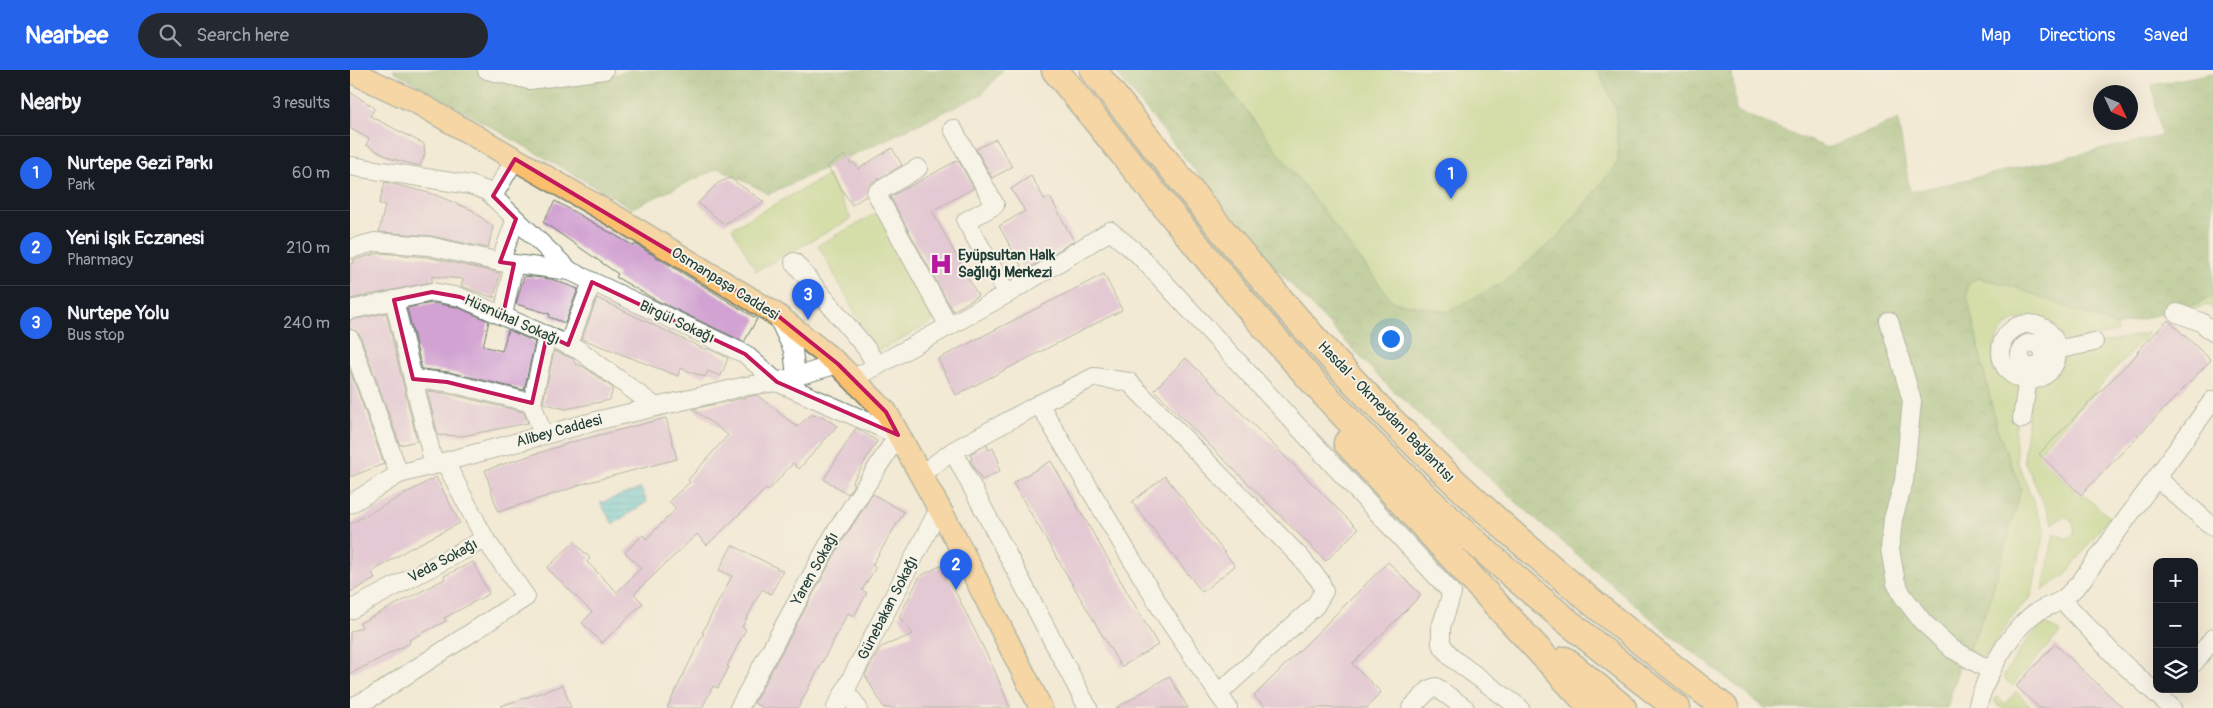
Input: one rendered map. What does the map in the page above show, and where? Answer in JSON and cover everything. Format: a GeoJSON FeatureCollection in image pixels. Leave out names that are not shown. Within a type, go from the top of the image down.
{"type":"FeatureCollection","features":[{"type":"Feature","properties":{"kind":"highway","name":"Hasdal - Okmeydanı Bağlantısı"},"geometry":{"type":"LineString","coordinates":[[1055,70],[1262,323],[1340,411],[1431,502],[1509,573],[1632,674],[1677,708]]}},
{"type":"Feature","properties":{"kind":"highway","name":"Hasdal - Okmeydanı Bağlantısı"},"geometry":{"type":"LineString","coordinates":[[1093,70],[1273,291],[1392,421],[1453,482],[1543,562],[1725,708]]}},
{"type":"Feature","properties":{"kind":"highway"},"geometry":{"type":"LineString","coordinates":[[1262,323],[1283,363],[1310,400],[1399,500],[1592,708]]}},
{"type":"Feature","properties":{"kind":"highway"},"geometry":{"type":"LineString","coordinates":[[1502,609],[1623,708]]}},
{"type":"Feature","properties":{"kind":"main road","name":"Osmanpaşa Caddesi"},"geometry":{"type":"LineString","coordinates":[[359,70],[386,89]]}},
{"type":"Feature","properties":{"kind":"main road","name":"Osmanpaşa Caddesi"},"geometry":{"type":"LineString","coordinates":[[350,71],[416,102],[616,217],[777,315],[846,372],[886,412],[939,508],[1041,708]]}},
{"type":"Feature","properties":{"kind":"street"},"geometry":{"type":"LineString","coordinates":[[488,70],[529,80],[554,73],[601,71]]}},
{"type":"Feature","properties":{"kind":"street"},"geometry":{"type":"LineString","coordinates":[[953,129],[995,205],[966,221],[1007,294]]}},
{"type":"Feature","properties":{"kind":"street"},"geometry":{"type":"LineString","coordinates":[[493,196],[515,159]]}},
{"type":"Feature","properties":{"kind":"street","name":"Birgül Sokağı"},"geometry":{"type":"LineString","coordinates":[[350,166],[470,185],[487,191],[570,271],[745,354],[777,382]]}},
{"type":"Feature","properties":{"kind":"street"},"geometry":{"type":"LineString","coordinates":[[918,168],[876,193],[949,326]]}},
{"type":"Feature","properties":{"kind":"street"},"geometry":{"type":"LineString","coordinates":[[503,315],[507,263],[516,219]]}},
{"type":"Feature","properties":{"kind":"street"},"geometry":{"type":"LineString","coordinates":[[804,393],[846,372],[877,366],[1007,294],[1110,231],[1131,248],[1452,593],[1442,628],[1441,644],[1452,658],[1520,708]]}},
{"type":"Feature","properties":{"kind":"street","name":"Birgül Sokağı"},"geometry":{"type":"LineString","coordinates":[[350,250],[375,242],[429,246],[507,263],[570,271]]}},
{"type":"Feature","properties":{"kind":"street"},"geometry":{"type":"LineString","coordinates":[[794,262],[866,348],[877,366]]}},
{"type":"Feature","properties":{"kind":"street"},"geometry":{"type":"LineString","coordinates":[[568,345],[592,282]]}},
{"type":"Feature","properties":{"kind":"street","name":"Hüsnühal Sokağı"},"geometry":{"type":"LineString","coordinates":[[350,310],[432,292],[460,296],[580,350],[656,407]]}},
{"type":"Feature","properties":{"kind":"street","name":"Veda Sokağı"},"geometry":{"type":"LineString","coordinates":[[350,610],[486,539],[439,463],[413,379],[394,300]]}},
{"type":"Feature","properties":{"kind":"street"},"geometry":{"type":"LineString","coordinates":[[2176,314],[2201,322],[2213,332]]}},
{"type":"Feature","properties":{"kind":"street"},"geometry":{"type":"LineString","coordinates":[[777,315],[793,350],[796,376]]}},
{"type":"Feature","properties":{"kind":"street"},"geometry":{"type":"LineString","coordinates":[[1888,321],[1912,401],[1904,481],[1893,519],[1890,550],[1896,583],[1903,596],[1922,620],[1952,649],[1991,671]]}},
{"type":"Feature","properties":{"kind":"street"},"geometry":{"type":"LineString","coordinates":[[2030,324],[2039,326],[2054,338],[2050,351],[2040,364],[2017,378],[2004,364],[2001,355],[2002,346],[2007,335],[2020,325],[2030,324]]}},
{"type":"Feature","properties":{"kind":"street"},"geometry":{"type":"LineString","coordinates":[[543,435],[532,402],[548,335]]}},
{"type":"Feature","properties":{"kind":"street"},"geometry":{"type":"LineString","coordinates":[[2007,335],[2021,350]]}},
{"type":"Feature","properties":{"kind":"street"},"geometry":{"type":"LineString","coordinates":[[350,339],[399,474]]}},
{"type":"Feature","properties":{"kind":"street"},"geometry":{"type":"LineString","coordinates":[[2022,419],[2028,373],[2020,359],[2021,350],[2025,345],[2032,343],[2050,351],[2094,342]]}},
{"type":"Feature","properties":{"kind":"street","name":"Alibey Caddesi"},"geometry":{"type":"LineString","coordinates":[[350,504],[399,474],[543,435],[746,386],[777,382],[796,376],[846,372]]}},
{"type":"Feature","properties":{"kind":"street"},"geometry":{"type":"LineString","coordinates":[[920,475],[953,451],[1039,404],[1094,377],[1129,382],[1300,557],[1320,581],[1324,591],[1315,606],[1223,701],[1163,612],[1039,404]]}},
{"type":"Feature","properties":{"kind":"street"},"geometry":{"type":"LineString","coordinates":[[413,379],[448,382],[532,402]]}},
{"type":"Feature","properties":{"kind":"street","name":"Alibey Caddesi"},"geometry":{"type":"LineString","coordinates":[[777,382],[898,435]]}},
{"type":"Feature","properties":{"kind":"street"},"geometry":{"type":"LineString","coordinates":[[1977,708],[1981,691],[2002,651],[2030,616],[2042,608],[2062,600],[2079,584],[2158,479],[2213,400]]}},
{"type":"Feature","properties":{"kind":"street","name":"Yaren Sokağı"},"geometry":{"type":"LineString","coordinates":[[739,708],[832,538],[898,435]]}},
{"type":"Feature","properties":{"kind":"street"},"geometry":{"type":"LineString","coordinates":[[953,451],[1088,708]]}},
{"type":"Feature","properties":{"kind":"street"},"geometry":{"type":"LineString","coordinates":[[2158,479],[2213,527]]}},
{"type":"Feature","properties":{"kind":"street","name":"Günebakan Sokağı"},"geometry":{"type":"LineString","coordinates":[[836,708],[939,508]]}},
{"type":"Feature","properties":{"kind":"street"},"geometry":{"type":"LineString","coordinates":[[350,708],[374,696],[526,596],[486,539]]}},
{"type":"Feature","properties":{"kind":"street"},"geometry":{"type":"LineString","coordinates":[[2062,600],[2118,659],[2171,700]]}},
{"type":"Feature","properties":{"kind":"street"},"geometry":{"type":"LineString","coordinates":[[2198,658],[2213,638]]}},
{"type":"Feature","properties":{"kind":"street"},"geometry":{"type":"LineString","coordinates":[[1067,667],[1095,708]]}},
{"type":"Feature","properties":{"kind":"street"},"geometry":{"type":"LineString","coordinates":[[1411,708],[1430,689],[1436,687],[1457,706]]}},
{"type":"Feature","properties":{"kind":"street"},"geometry":{"type":"LineString","coordinates":[[846,691],[858,708]]}},
{"type":"Feature","properties":{"kind":"highlighted area"},"geometry":{"type":"Polygon","coordinates":[[[515,159],[777,315],[838,364],[886,412],[898,435],[777,382],[745,354],[592,282],[568,345],[547,335],[532,403],[447,382],[413,379],[394,300],[432,292],[460,297],[503,315],[514,264],[500,262],[516,219],[493,196],[515,159]]]}},
{"type":"Feature","properties":{"kind":"green space"},"geometry":{"type":"Polygon","coordinates":[[[392,70],[474,70],[560,88],[631,70],[1003,70],[981,95],[769,194],[719,168],[632,208],[392,70]]]}},
{"type":"Feature","properties":{"kind":"green space"},"geometry":{"type":"Polygon","coordinates":[[[1114,70],[1215,70],[1393,302],[1448,312],[1504,282],[1560,235],[1618,162],[1616,109],[1598,70],[1732,70],[1736,111],[1828,148],[1898,120],[1910,192],[2161,136],[2152,85],[2213,73],[2213,295],[2196,304],[2117,326],[2006,284],[1978,278],[1968,283],[1967,296],[1997,429],[2021,488],[1989,604],[1958,670],[1947,708],[1765,708],[1669,634],[1514,500],[1385,383],[1264,256],[1114,70]]]}},
{"type":"Feature","properties":{"kind":"green space"},"geometry":{"type":"Polygon","coordinates":[[[1215,70],[1598,70],[1616,109],[1618,162],[1560,235],[1504,282],[1448,312],[1393,302],[1215,70]]]}},
{"type":"Feature","properties":{"kind":"green space"},"geometry":{"type":"Polygon","coordinates":[[[828,175],[851,219],[756,271],[732,228],[828,175]]]}},
{"type":"Feature","properties":{"kind":"green space"},"geometry":{"type":"Polygon","coordinates":[[[882,210],[941,317],[877,352],[818,245],[882,210]]]}},
{"type":"Feature","properties":{"kind":"green space"},"geometry":{"type":"Polygon","coordinates":[[[1978,278],[2031,292],[2117,326],[2117,332],[2066,343],[2060,332],[2051,324],[2023,318],[2005,327],[1996,342],[1994,359],[1997,367],[2004,376],[2022,386],[2015,432],[2017,461],[2045,531],[2031,597],[2014,614],[1984,658],[1968,650],[1989,604],[2021,488],[1997,429],[1967,296],[1968,283],[1978,278]]]}},
{"type":"Feature","properties":{"kind":"green space"},"geometry":{"type":"Polygon","coordinates":[[[2213,295],[2213,309],[2208,305],[2183,312],[2181,308],[2196,304],[2213,295]]]}},
{"type":"Feature","properties":{"kind":"green space"},"geometry":{"type":"Polygon","coordinates":[[[2026,328],[2044,332],[2050,337],[2055,346],[2046,349],[2035,341],[2022,344],[2012,334],[2026,328]]]}},
{"type":"Feature","properties":{"kind":"green space"},"geometry":{"type":"Polygon","coordinates":[[[2149,333],[2037,454],[2081,497],[2084,495],[2109,517],[2065,576],[2043,590],[2054,534],[2068,539],[2074,533],[2074,528],[2072,521],[2065,516],[2053,524],[2024,460],[2033,383],[2046,379],[2054,373],[2063,351],[2149,333]]]}},
{"type":"Feature","properties":{"kind":"green space"},"geometry":{"type":"Polygon","coordinates":[[[2007,341],[2017,351],[2016,358],[2025,368],[2023,377],[2012,373],[2006,364],[2004,352],[2007,341]]]}},
{"type":"Feature","properties":{"kind":"green space"},"geometry":{"type":"Polygon","coordinates":[[[2040,625],[2049,626],[2061,632],[2012,686],[2003,677],[2018,653],[2040,625]]]}},
{"type":"Feature","properties":{"kind":"green space"},"geometry":{"type":"Polygon","coordinates":[[[2016,691],[2033,708],[2001,708],[1994,702],[1997,696],[2005,704],[2016,691]]]}},
{"type":"Feature","properties":{"kind":"water"},"geometry":{"type":"Polygon","coordinates":[[[641,488],[647,502],[613,524],[600,503],[641,488]]]}},
{"type":"Feature","properties":{"kind":"building"},"geometry":{"type":"Polygon","coordinates":[[[350,92],[375,108],[370,116],[424,144],[425,154],[420,166],[392,159],[366,145],[369,139],[350,128],[350,92]]]}},
{"type":"Feature","properties":{"kind":"building"},"geometry":{"type":"Polygon","coordinates":[[[996,139],[1012,167],[992,178],[976,149],[996,139]]]}},
{"type":"Feature","properties":{"kind":"building"},"geometry":{"type":"Polygon","coordinates":[[[892,148],[902,165],[870,184],[867,188],[866,196],[852,205],[827,166],[845,155],[851,164],[854,162],[858,169],[892,148]]]}},
{"type":"Feature","properties":{"kind":"building"},"geometry":{"type":"Polygon","coordinates":[[[958,160],[974,188],[932,211],[978,296],[953,311],[890,197],[958,160]]]}},
{"type":"Feature","properties":{"kind":"building"},"geometry":{"type":"Polygon","coordinates":[[[1031,176],[1045,200],[1050,197],[1074,241],[1024,271],[999,226],[1025,211],[1011,189],[1031,176]]]}},
{"type":"Feature","properties":{"kind":"building"},"geometry":{"type":"Polygon","coordinates":[[[730,178],[764,202],[724,224],[698,203],[718,183],[730,178]]]}},
{"type":"Feature","properties":{"kind":"building"},"geometry":{"type":"Polygon","coordinates":[[[385,182],[433,194],[472,210],[493,227],[488,248],[431,236],[379,232],[385,205],[379,204],[385,182]]]}},
{"type":"Feature","properties":{"kind":"building"},"geometry":{"type":"Polygon","coordinates":[[[555,201],[634,246],[635,244],[757,319],[744,342],[654,299],[616,277],[618,274],[543,222],[555,201]]]}},
{"type":"Feature","properties":{"kind":"building"},"geometry":{"type":"Polygon","coordinates":[[[380,253],[427,257],[500,273],[494,298],[461,286],[463,279],[432,276],[432,282],[350,299],[350,264],[354,263],[353,260],[380,253]]]}},
{"type":"Feature","properties":{"kind":"building"},"geometry":{"type":"Polygon","coordinates":[[[1104,274],[1122,310],[956,395],[938,359],[1104,274]]]}},
{"type":"Feature","properties":{"kind":"building"},"geometry":{"type":"Polygon","coordinates":[[[524,276],[551,279],[578,289],[565,323],[549,317],[550,314],[516,304],[524,276]]]}},
{"type":"Feature","properties":{"kind":"building"},"geometry":{"type":"Polygon","coordinates":[[[597,298],[706,350],[707,348],[728,358],[721,376],[708,371],[705,377],[680,368],[678,376],[582,339],[597,298]]]}},
{"type":"Feature","properties":{"kind":"building"},"geometry":{"type":"Polygon","coordinates":[[[432,303],[457,307],[489,321],[483,346],[502,351],[508,330],[535,342],[524,390],[449,372],[422,369],[407,308],[432,303]]]}},
{"type":"Feature","properties":{"kind":"building"},"geometry":{"type":"Polygon","coordinates":[[[386,313],[417,441],[400,445],[360,335],[350,329],[350,320],[386,313]]]}},
{"type":"Feature","properties":{"kind":"building"},"geometry":{"type":"Polygon","coordinates":[[[2168,320],[2211,360],[2081,495],[2039,454],[2168,320]]]}},
{"type":"Feature","properties":{"kind":"building"},"geometry":{"type":"Polygon","coordinates":[[[554,351],[574,359],[574,363],[584,367],[613,388],[610,400],[566,409],[543,403],[554,351]]]}},
{"type":"Feature","properties":{"kind":"building"},"geometry":{"type":"Polygon","coordinates":[[[1186,358],[1358,529],[1326,561],[1154,390],[1186,358]]]}},
{"type":"Feature","properties":{"kind":"building"},"geometry":{"type":"Polygon","coordinates":[[[350,370],[384,464],[350,477],[350,370]]]}},
{"type":"Feature","properties":{"kind":"building"},"geometry":{"type":"Polygon","coordinates":[[[427,391],[445,393],[524,412],[528,423],[462,436],[438,435],[427,391]]]}},
{"type":"Feature","properties":{"kind":"building"},"geometry":{"type":"Polygon","coordinates":[[[757,395],[797,427],[810,415],[822,416],[837,426],[799,469],[793,463],[768,491],[766,489],[707,545],[697,534],[634,594],[643,603],[602,643],[582,623],[592,612],[547,568],[574,542],[590,558],[587,562],[617,592],[641,568],[625,552],[643,535],[646,539],[676,509],[669,501],[690,482],[688,480],[728,435],[693,409],[757,395]]]}},
{"type":"Feature","properties":{"kind":"building"},"geometry":{"type":"Polygon","coordinates":[[[666,418],[677,459],[578,485],[498,512],[485,470],[576,441],[666,418]]]}},
{"type":"Feature","properties":{"kind":"building"},"geometry":{"type":"Polygon","coordinates":[[[856,428],[877,441],[852,483],[854,484],[848,494],[824,479],[856,428]]]}},
{"type":"Feature","properties":{"kind":"building"},"geometry":{"type":"Polygon","coordinates":[[[987,445],[989,450],[993,448],[999,462],[997,464],[1000,471],[982,480],[970,460],[972,459],[970,454],[987,445]]]}},
{"type":"Feature","properties":{"kind":"building"},"geometry":{"type":"Polygon","coordinates":[[[1051,461],[1158,645],[1121,667],[1013,483],[1051,461]]]}},
{"type":"Feature","properties":{"kind":"building"},"geometry":{"type":"Polygon","coordinates":[[[1165,476],[1235,566],[1202,592],[1132,502],[1165,476]]]}},
{"type":"Feature","properties":{"kind":"building"},"geometry":{"type":"Polygon","coordinates":[[[436,477],[460,523],[407,550],[372,572],[375,579],[350,592],[350,524],[436,477]]]}},
{"type":"Feature","properties":{"kind":"building"},"geometry":{"type":"Polygon","coordinates":[[[873,494],[904,512],[872,565],[876,567],[862,590],[867,593],[854,616],[848,613],[798,708],[763,708],[754,703],[841,543],[873,494]]]}},
{"type":"Feature","properties":{"kind":"building"},"geometry":{"type":"Polygon","coordinates":[[[732,545],[783,571],[771,594],[762,589],[742,627],[746,629],[727,666],[729,667],[718,688],[713,686],[702,708],[667,708],[704,633],[702,633],[732,576],[719,570],[732,545]]]}},
{"type":"Feature","properties":{"kind":"building"},"geometry":{"type":"Polygon","coordinates":[[[473,562],[489,594],[444,618],[446,621],[409,640],[410,643],[350,674],[350,632],[362,627],[360,623],[445,579],[444,576],[473,562]]]}},
{"type":"Feature","properties":{"kind":"building"},"geometry":{"type":"Polygon","coordinates":[[[1388,562],[1421,595],[1352,664],[1381,692],[1367,708],[1266,708],[1254,696],[1388,562]]]}},
{"type":"Feature","properties":{"kind":"building"},"geometry":{"type":"Polygon","coordinates":[[[942,565],[994,669],[1010,708],[884,708],[865,675],[881,647],[913,634],[899,617],[920,576],[942,565]]]}},
{"type":"Feature","properties":{"kind":"building"},"geometry":{"type":"Polygon","coordinates":[[[2055,644],[2123,708],[2039,708],[2016,686],[2055,644]]]}},
{"type":"Feature","properties":{"kind":"building"},"geometry":{"type":"Polygon","coordinates":[[[1169,676],[1188,708],[1116,708],[1133,698],[1169,676]]]}},
{"type":"Feature","properties":{"kind":"building"},"geometry":{"type":"Polygon","coordinates":[[[563,685],[571,708],[501,708],[501,706],[563,685]]]}},
{"type":"Feature","properties":{"kind":"place","name":"Nurtepe Gezi Parkı"},"geometry":{"type":"Point","coordinates":[1451,199]}},
{"type":"Feature","properties":{"kind":"place","name":"Eyüpsultan Halk Sağlığı Merkezi"},"geometry":{"type":"Point","coordinates":[941,264]}},
{"type":"Feature","properties":{"kind":"place","name":"Nurtepe Yolu"},"geometry":{"type":"Point","coordinates":[808,320]}},
{"type":"Feature","properties":{"kind":"place","name":"Yeni Işık Eczanesi"},"geometry":{"type":"Point","coordinates":[956,590]}}]}
